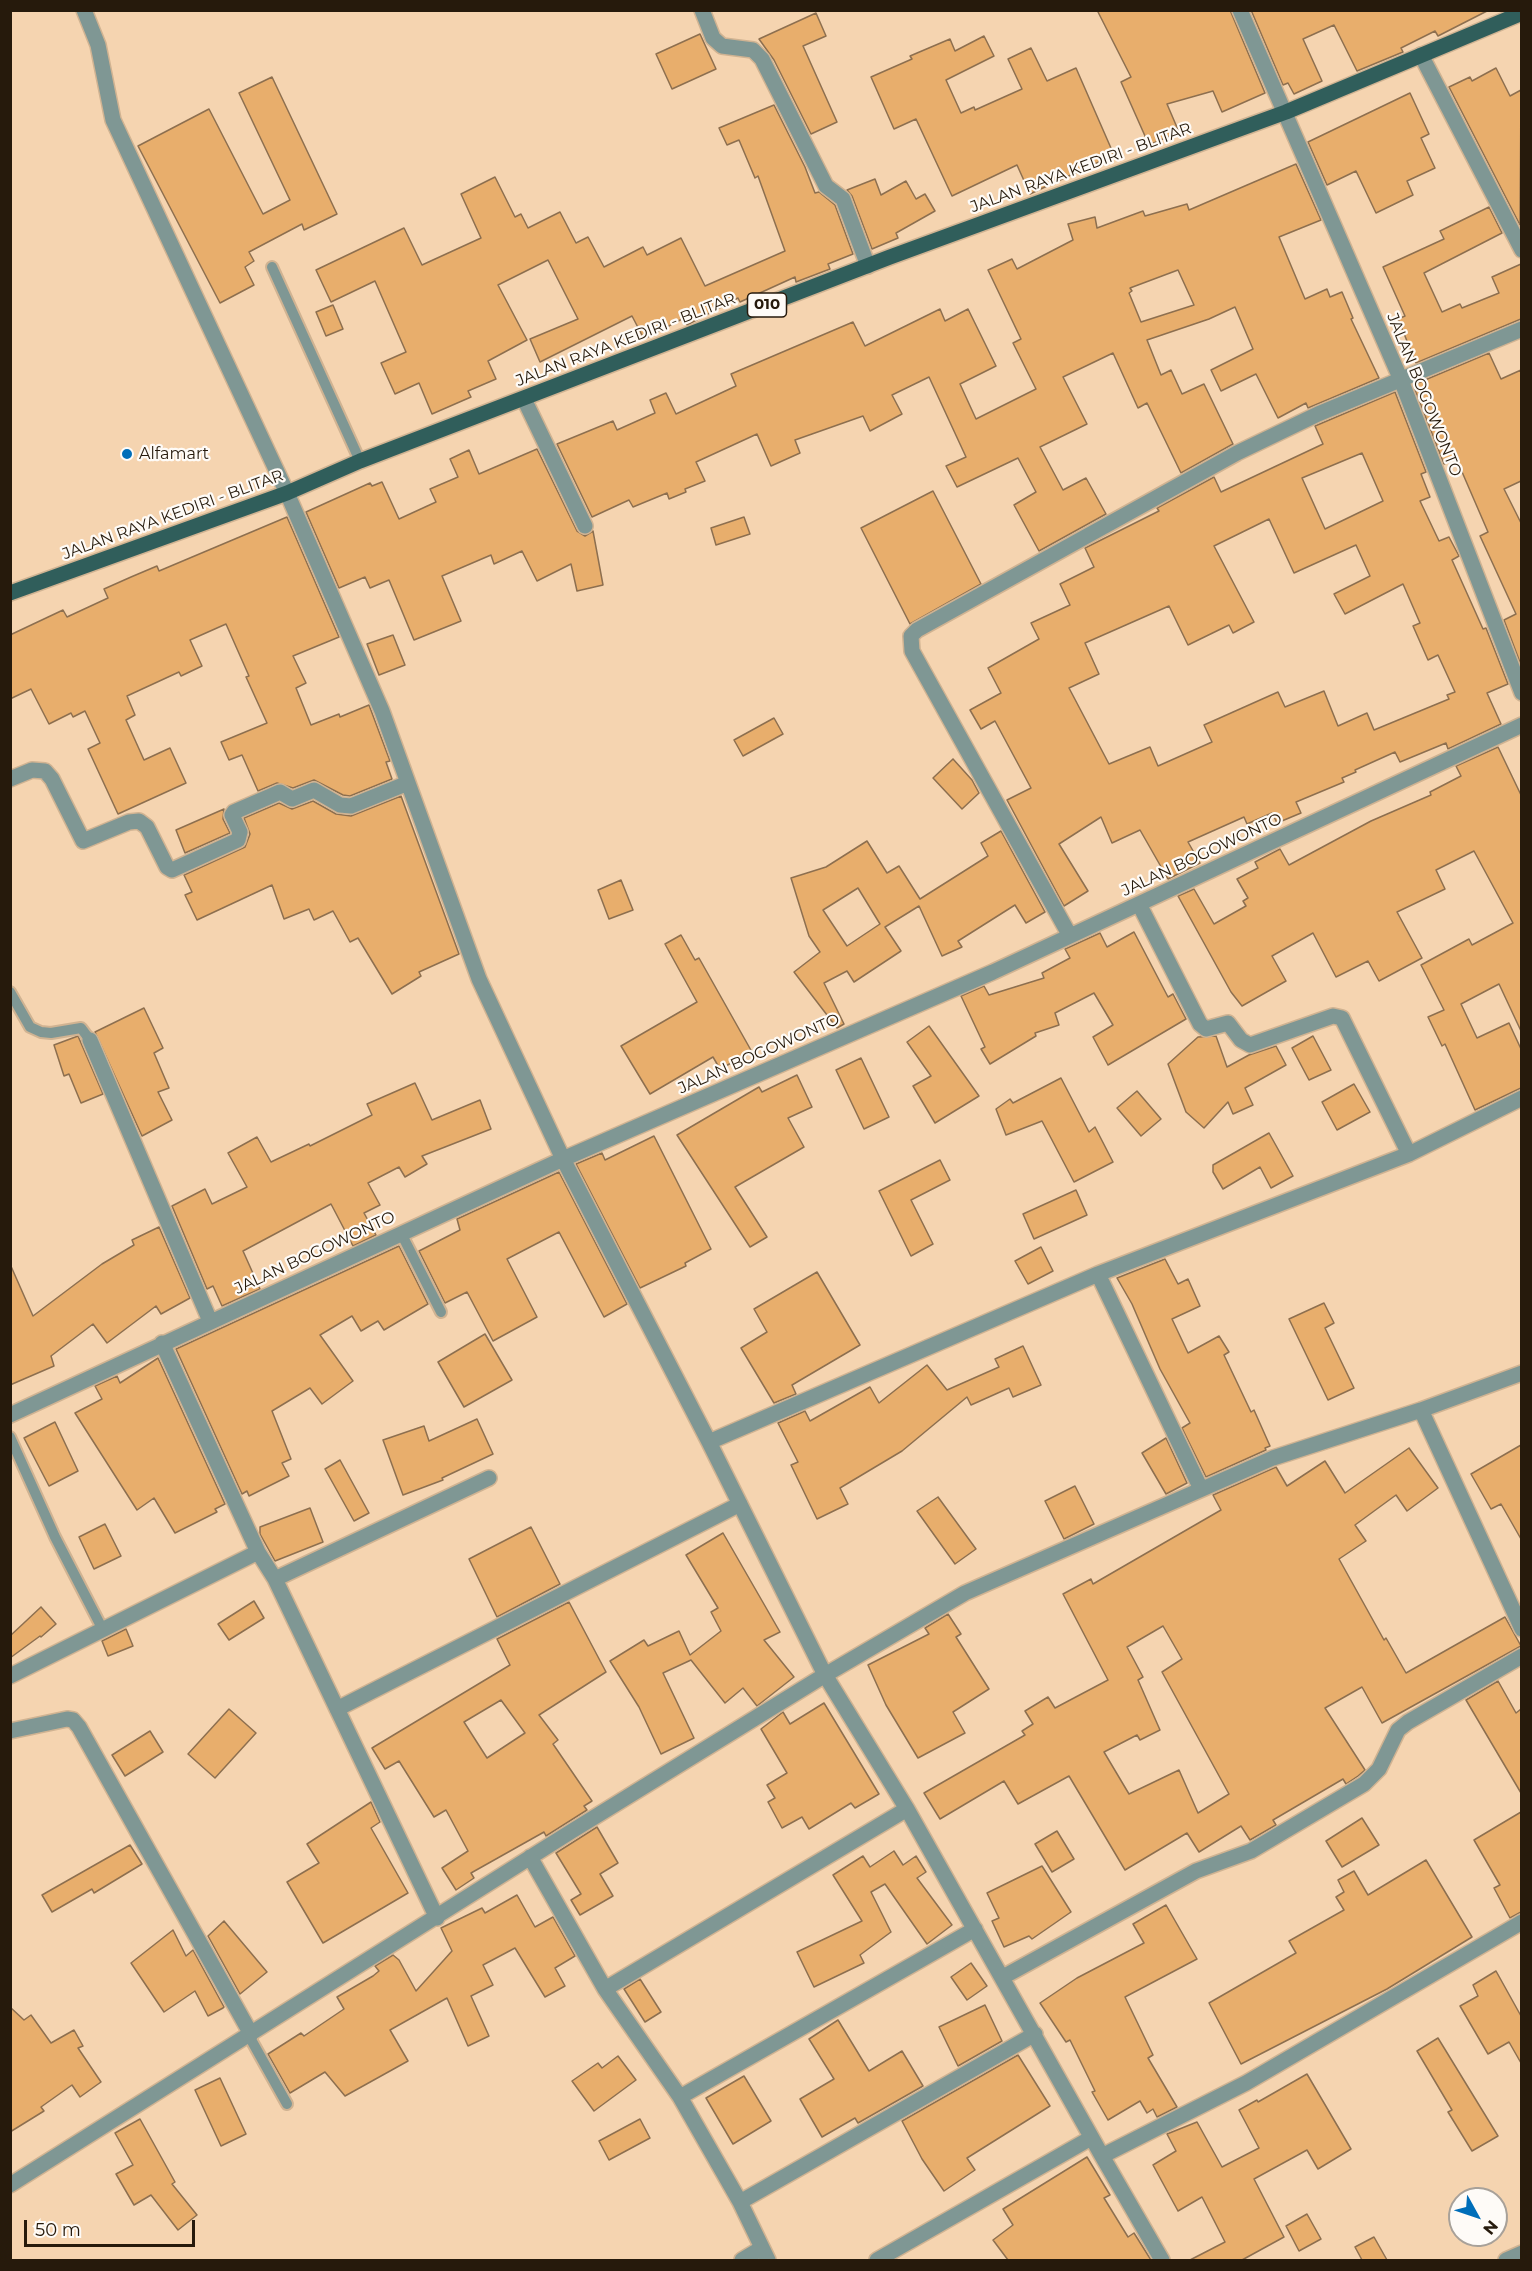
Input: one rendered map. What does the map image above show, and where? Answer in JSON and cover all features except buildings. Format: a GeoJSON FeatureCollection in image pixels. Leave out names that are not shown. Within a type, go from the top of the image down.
{"type":"FeatureCollection","features":[{"type":"Feature","properties":{"kind":"main road","name":"JALAN RAYA KEDIRI - BLITAR"},"geometry":{"type":"LineString","coordinates":[[10,593],[287,493],[360,460],[868,266],[1286,112],[1521,12]]}},
{"type":"Feature","properties":{"kind":"street"},"geometry":{"type":"LineString","coordinates":[[84,10],[98,45],[113,120],[287,493],[382,711],[479,979],[563,1159],[709,1442],[825,1675],[907,1809],[1162,2260]]}},
{"type":"Feature","properties":{"kind":"street"},"geometry":{"type":"LineString","coordinates":[[702,10],[713,38],[722,46],[753,50],[762,59],[826,186],[843,199],[868,266]]}},
{"type":"Feature","properties":{"kind":"street","name":"JALAN BOGOWONTO"},"geometry":{"type":"LineString","coordinates":[[1240,10],[1401,380],[1521,693]]}},
{"type":"Feature","properties":{"kind":"street"},"geometry":{"type":"LineString","coordinates":[[1421,55],[1521,250]]}},
{"type":"Feature","properties":{"kind":"street"},"geometry":{"type":"LineString","coordinates":[[1070,936],[912,651],[911,636],[917,630],[1237,453],[1318,414],[1521,329]]}},
{"type":"Feature","properties":{"kind":"street"},"geometry":{"type":"LineString","coordinates":[[524,399],[585,526]]}},
{"type":"Feature","properties":{"kind":"street","name":"JALAN BOGOWONTO"},"geometry":{"type":"LineString","coordinates":[[10,1415],[563,1159],[983,977],[1521,725]]}},
{"type":"Feature","properties":{"kind":"street"},"geometry":{"type":"LineString","coordinates":[[10,779],[32,770],[45,771],[52,779],[82,841],[129,822],[139,821],[147,827],[167,867],[172,870],[238,840],[240,832],[232,815],[234,812],[280,792],[292,799],[314,790],[340,805],[351,806],[408,783]]}},
{"type":"Feature","properties":{"kind":"street"},"geometry":{"type":"LineString","coordinates":[[1139,904],[1200,1024],[1206,1029],[1228,1023],[1245,1044],[1250,1045],[1333,1016],[1342,1018],[1409,1154]]}},
{"type":"Feature","properties":{"kind":"street"},"geometry":{"type":"LineString","coordinates":[[90,1040],[210,1321]]}},
{"type":"Feature","properties":{"kind":"street"},"geometry":{"type":"LineString","coordinates":[[709,1442],[1098,1274],[1409,1154],[1521,1098]]}},
{"type":"Feature","properties":{"kind":"street"},"geometry":{"type":"LineString","coordinates":[[1098,1274],[1201,1489]]}},
{"type":"Feature","properties":{"kind":"street"},"geometry":{"type":"LineString","coordinates":[[162,1343],[258,1552],[275,1579],[437,1918]]}},
{"type":"Feature","properties":{"kind":"street"},"geometry":{"type":"LineString","coordinates":[[10,2185],[437,1918],[530,1857],[825,1675],[965,1593],[1273,1458],[1421,1410],[1521,1373]]}},
{"type":"Feature","properties":{"kind":"street"},"geometry":{"type":"LineString","coordinates":[[1421,1410],[1521,1629]]}},
{"type":"Feature","properties":{"kind":"street"},"geometry":{"type":"LineString","coordinates":[[275,1579],[489,1478]]}},
{"type":"Feature","properties":{"kind":"street"},"geometry":{"type":"LineString","coordinates":[[337,1710],[740,1504]]}},
{"type":"Feature","properties":{"kind":"street"},"geometry":{"type":"LineString","coordinates":[[10,1676],[258,1552]]}},
{"type":"Feature","properties":{"kind":"street"},"geometry":{"type":"LineString","coordinates":[[1003,1977],[1196,1871],[1251,1851],[1364,1784],[1379,1769],[1393,1739],[1403,1726],[1521,1656]]}},
{"type":"Feature","properties":{"kind":"street"},"geometry":{"type":"LineString","coordinates":[[10,1731],[67,1719],[73,1720],[79,1726],[250,2035]]}},
{"type":"Feature","properties":{"kind":"street"},"geometry":{"type":"LineString","coordinates":[[605,1989],[907,1809]]}},
{"type":"Feature","properties":{"kind":"street"},"geometry":{"type":"LineString","coordinates":[[530,1857],[605,1989],[680,2097],[740,2202],[765,2254],[742,2260]]}},
{"type":"Feature","properties":{"kind":"street"},"geometry":{"type":"LineString","coordinates":[[1102,2156],[1246,2083],[1521,1922]]}},
{"type":"Feature","properties":{"kind":"street"},"geometry":{"type":"LineString","coordinates":[[680,2097],[975,1929]]}},
{"type":"Feature","properties":{"kind":"street"},"geometry":{"type":"LineString","coordinates":[[740,2202],[1035,2034]]}},
{"type":"Feature","properties":{"kind":"street"},"geometry":{"type":"LineString","coordinates":[[877,2260],[1091,2138]]}},
{"type":"Feature","properties":{"kind":"street"},"geometry":{"type":"LineString","coordinates":[[1506,2260],[1521,2253]]}},
{"type":"Feature","properties":{"kind":"lane"},"geometry":{"type":"LineString","coordinates":[[272,267],[360,460]]}},
{"type":"Feature","properties":{"kind":"lane"},"geometry":{"type":"LineString","coordinates":[[10,992],[30,1027],[51,1033],[81,1028],[90,1040]]}},
{"type":"Feature","properties":{"kind":"lane"},"geometry":{"type":"LineString","coordinates":[[401,1233],[441,1312]]}},
{"type":"Feature","properties":{"kind":"lane"},"geometry":{"type":"LineString","coordinates":[[10,1437],[55,1537],[103,1629]]}},
{"type":"Feature","properties":{"kind":"lane"},"geometry":{"type":"LineString","coordinates":[[250,2035],[287,2104]]}},
{"type":"Feature","properties":{"kind":"place","name":"Alfamart"},"geometry":{"type":"Point","coordinates":[127,454]}}]}
